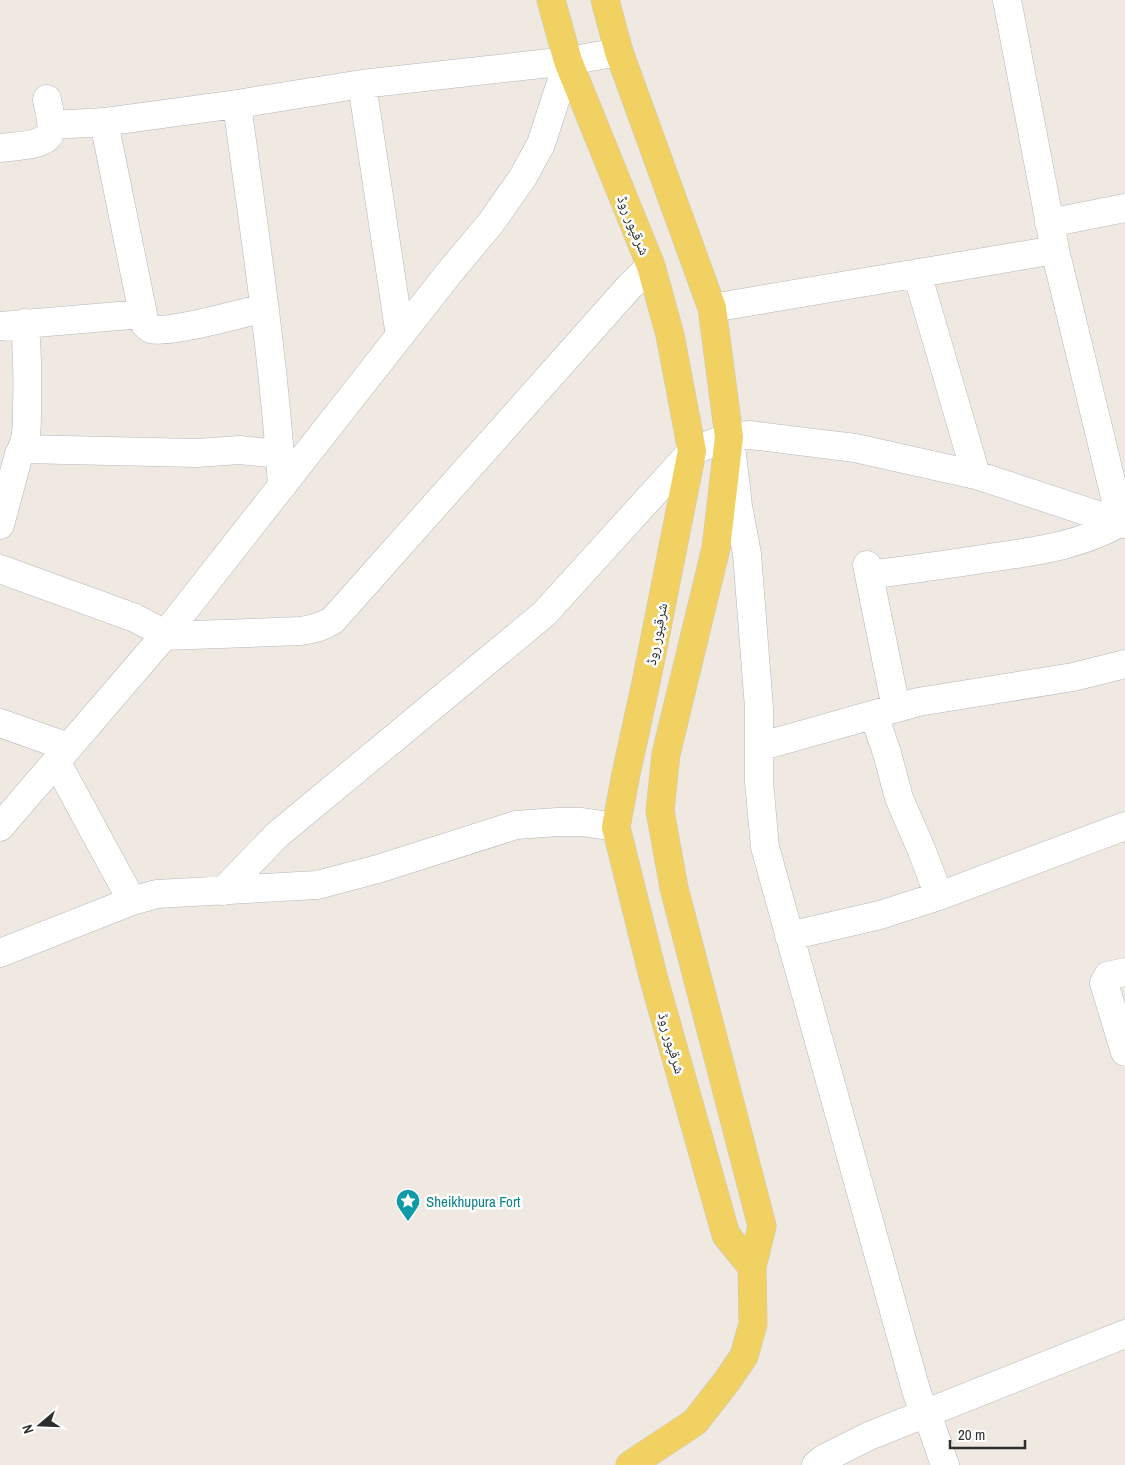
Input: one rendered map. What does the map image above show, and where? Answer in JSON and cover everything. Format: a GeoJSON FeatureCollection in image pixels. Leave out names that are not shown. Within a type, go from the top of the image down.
{"type":"FeatureCollection","features":[{"type":"Feature","properties":{"kind":"main road","name":"شرقپور روڈ"},"geometry":{"type":"LineString","coordinates":[[551,0],[568,61],[650,266],[670,335],[692,451],[616,827],[653,976],[726,1235],[752,1267]]}},
{"type":"Feature","properties":{"kind":"main road"},"geometry":{"type":"LineString","coordinates":[[605,0],[619,52],[712,308],[729,437],[716,548],[666,754],[660,811],[674,888],[762,1226],[752,1267],[753,1324],[744,1356],[695,1422],[630,1465]]}},
{"type":"Feature","properties":{"kind":"street"},"geometry":{"type":"LineString","coordinates":[[1007,0],[1054,250],[1123,523]]}},
{"type":"Feature","properties":{"kind":"street"},"geometry":{"type":"LineString","coordinates":[[0,148],[31,144],[44,140],[50,134],[49,112],[104,122],[237,104],[362,84],[568,61],[619,52]]}},
{"type":"Feature","properties":{"kind":"street"},"geometry":{"type":"LineString","coordinates":[[0,827],[164,636],[449,273],[490,224],[523,177],[542,144],[568,61]]}},
{"type":"Feature","properties":{"kind":"street"},"geometry":{"type":"LineString","coordinates":[[362,84],[400,336]]}},
{"type":"Feature","properties":{"kind":"street"},"geometry":{"type":"LineString","coordinates":[[237,104],[273,375],[282,486]]}},
{"type":"Feature","properties":{"kind":"street"},"geometry":{"type":"LineString","coordinates":[[104,122],[144,324],[151,329],[162,330],[264,308]]}},
{"type":"Feature","properties":{"kind":"street"},"geometry":{"type":"LineString","coordinates":[[1049,223],[1125,208]]}},
{"type":"Feature","properties":{"kind":"street"},"geometry":{"type":"LineString","coordinates":[[712,308],[1054,250]]}},
{"type":"Feature","properties":{"kind":"street"},"geometry":{"type":"LineString","coordinates":[[0,569],[140,620],[164,636],[300,631],[326,624],[333,620],[650,266]]}},
{"type":"Feature","properties":{"kind":"street"},"geometry":{"type":"LineString","coordinates":[[918,273],[976,475]]}},
{"type":"Feature","properties":{"kind":"street"},"geometry":{"type":"LineString","coordinates":[[0,525],[27,430],[28,376],[13,325],[142,314]]}},
{"type":"Feature","properties":{"kind":"street"},"geometry":{"type":"LineString","coordinates":[[223,891],[277,835],[544,614],[692,451],[729,437],[750,435],[855,448],[976,475],[1123,523]]}},
{"type":"Feature","properties":{"kind":"street"},"geometry":{"type":"LineString","coordinates":[[729,437],[738,506],[747,554],[759,708],[759,782],[765,847],[916,1390],[945,1465]]}},
{"type":"Feature","properties":{"kind":"street"},"geometry":{"type":"LineString","coordinates":[[22,449],[197,453],[239,450],[280,454]]}},
{"type":"Feature","properties":{"kind":"street"},"geometry":{"type":"LineString","coordinates":[[939,896],[899,798],[887,754],[885,712],[868,570],[1028,553],[1077,542],[1123,523]]}},
{"type":"Feature","properties":{"kind":"street"},"geometry":{"type":"LineString","coordinates":[[759,747],[918,702],[1073,677],[1125,664]]}},
{"type":"Feature","properties":{"kind":"street"},"geometry":{"type":"LineString","coordinates":[[0,723],[62,754],[132,901]]}},
{"type":"Feature","properties":{"kind":"street"},"geometry":{"type":"LineString","coordinates":[[0,953],[132,901],[157,894],[317,885],[378,869],[516,825],[582,822],[616,827]]}},
{"type":"Feature","properties":{"kind":"street"},"geometry":{"type":"LineString","coordinates":[[790,936],[880,915],[939,896],[1085,839],[1125,826]]}},
{"type":"Feature","properties":{"kind":"street"},"geometry":{"type":"LineString","coordinates":[[1125,972],[1108,976],[1104,983],[1125,1052]]}},
{"type":"Feature","properties":{"kind":"street"},"geometry":{"type":"LineString","coordinates":[[816,1465],[825,1458],[869,1436],[1125,1334]]}},
{"type":"Feature","properties":{"kind":"place","name":"Sheikhupura Fort"},"geometry":{"type":"Point","coordinates":[408,1222]}}]}
